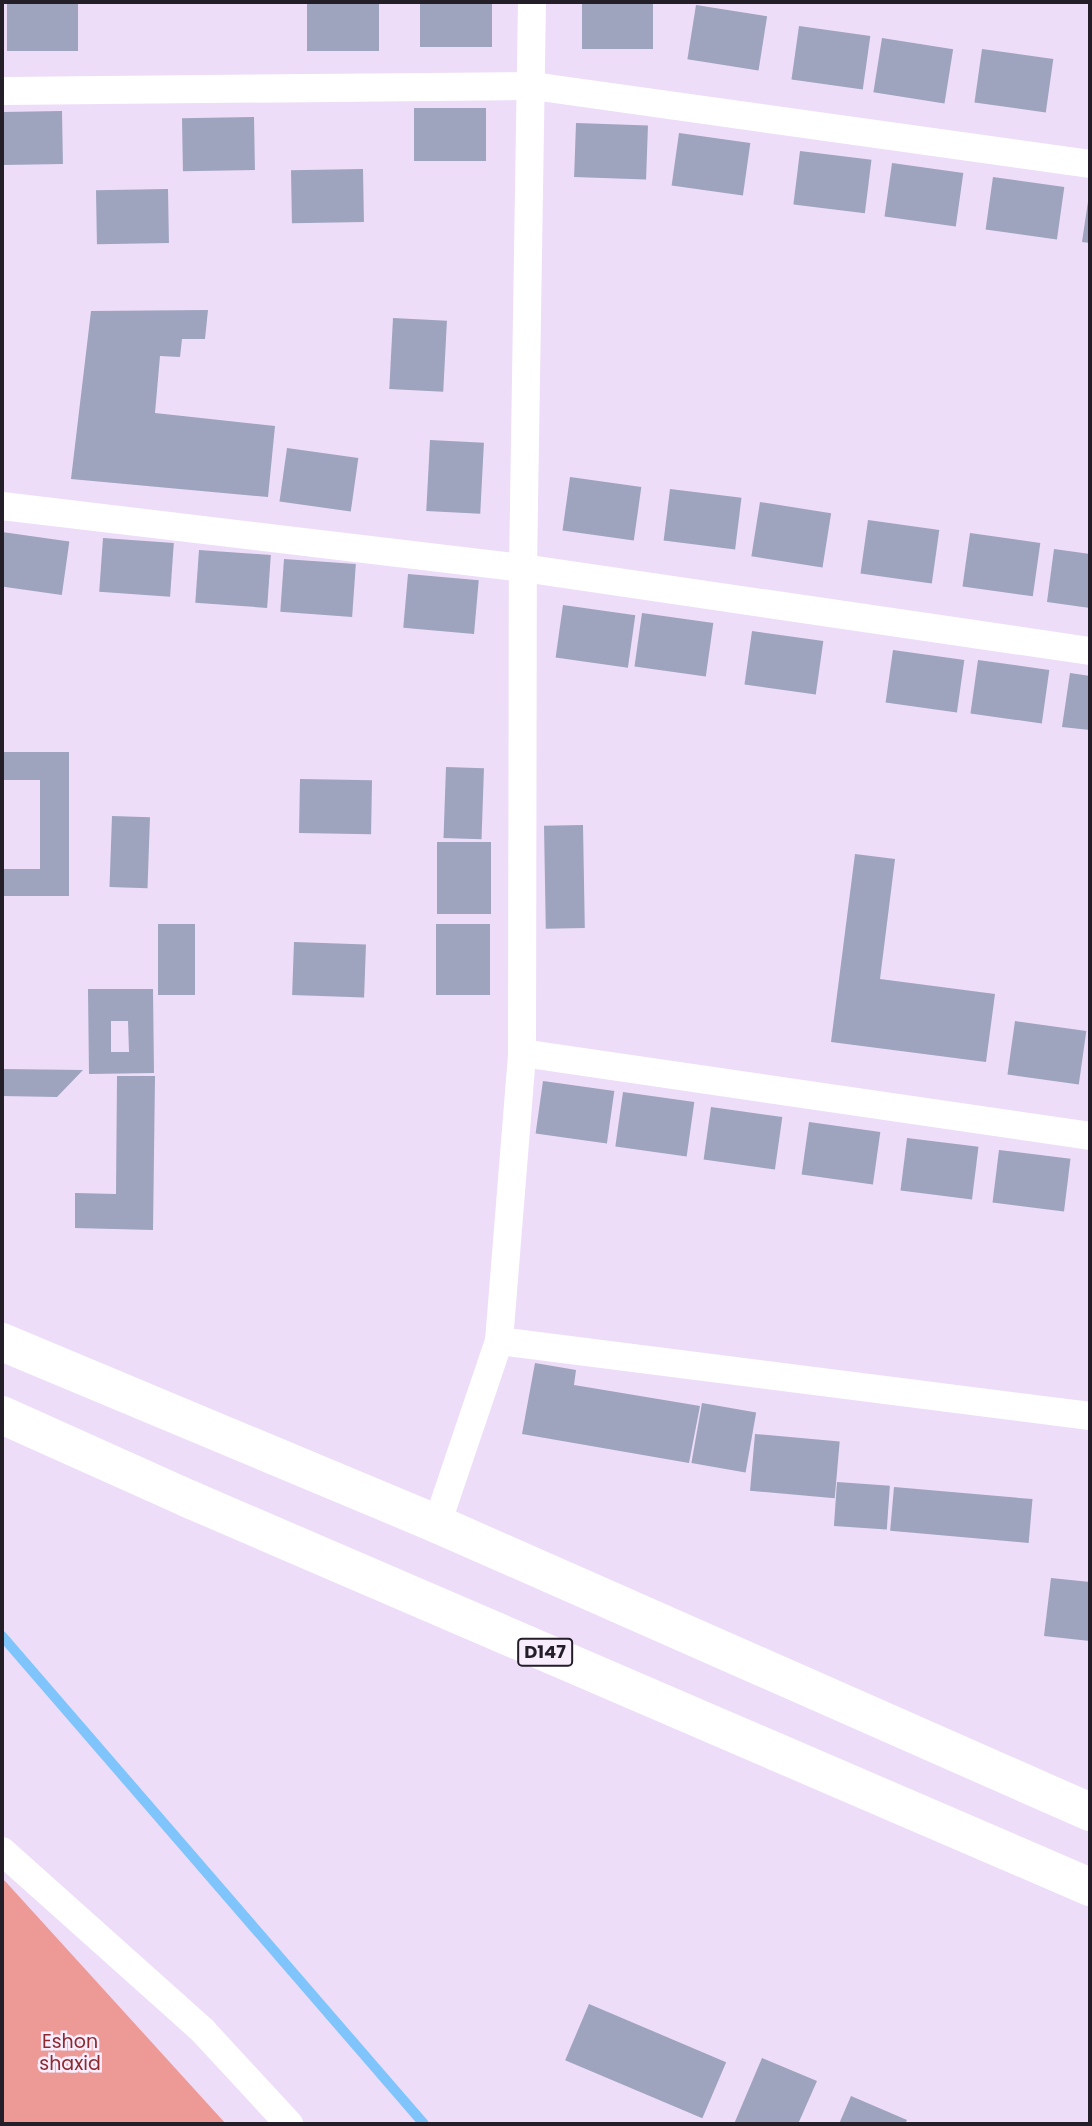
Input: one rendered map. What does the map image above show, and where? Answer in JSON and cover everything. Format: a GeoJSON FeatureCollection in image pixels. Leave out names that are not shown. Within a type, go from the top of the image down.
{"type":"FeatureCollection","features":[{"type":"Feature","properties":{"kind":"main road"},"geometry":{"type":"LineString","coordinates":[[2,1342],[437,1524],[1090,1812]]}},
{"type":"Feature","properties":{"kind":"main road","name":"D147"},"geometry":{"type":"LineString","coordinates":[[2,1415],[215,1510],[1090,1887]]}},
{"type":"Feature","properties":{"kind":"street"},"geometry":{"type":"LineString","coordinates":[[437,1524],[499,1341],[522,1053],[523,568],[533,86],[532,2]]}},
{"type":"Feature","properties":{"kind":"street"},"geometry":{"type":"LineString","coordinates":[[2,91],[533,86],[1090,164]]}},
{"type":"Feature","properties":{"kind":"street"},"geometry":{"type":"LineString","coordinates":[[2,506],[523,568],[1090,652]]}},
{"type":"Feature","properties":{"kind":"street"},"geometry":{"type":"LineString","coordinates":[[522,1053],[1090,1136]]}},
{"type":"Feature","properties":{"kind":"street"},"geometry":{"type":"LineString","coordinates":[[499,1341],[1090,1416]]}},
{"type":"Feature","properties":{"kind":"street"},"geometry":{"type":"LineString","coordinates":[[2,1851],[203,2031],[289,2124]]}},
{"type":"Feature","properties":{"kind":"green space","name":"Eshon shaxid"},"geometry":{"type":"Polygon","coordinates":[[[2,1879],[5,1881],[226,2124],[2,2124],[2,1879]]]}},
{"type":"Feature","properties":{"kind":"building"},"geometry":{"type":"Polygon","coordinates":[[[7,2],[78,2],[78,51],[7,51],[7,2]]]}},
{"type":"Feature","properties":{"kind":"building"},"geometry":{"type":"Polygon","coordinates":[[[307,2],[379,2],[379,51],[307,51],[307,2]]]}},
{"type":"Feature","properties":{"kind":"building"},"geometry":{"type":"Polygon","coordinates":[[[420,2],[492,2],[492,47],[420,47],[420,2]]]}},
{"type":"Feature","properties":{"kind":"building"},"geometry":{"type":"Polygon","coordinates":[[[582,2],[653,2],[653,49],[582,49],[582,2]]]}},
{"type":"Feature","properties":{"kind":"building"},"geometry":{"type":"Polygon","coordinates":[[[696,5],[767,16],[759,71],[687,59],[696,5]]]}},
{"type":"Feature","properties":{"kind":"building"},"geometry":{"type":"Polygon","coordinates":[[[799,26],[870,36],[863,89],[791,79],[799,26]]]}},
{"type":"Feature","properties":{"kind":"building"},"geometry":{"type":"Polygon","coordinates":[[[882,38],[953,49],[945,104],[873,92],[882,38]]]}},
{"type":"Feature","properties":{"kind":"building"},"geometry":{"type":"Polygon","coordinates":[[[982,49],[1053,59],[1046,112],[974,102],[982,49]]]}},
{"type":"Feature","properties":{"kind":"building"},"geometry":{"type":"Polygon","coordinates":[[[414,108],[486,108],[486,161],[414,161],[414,108]]]}},
{"type":"Feature","properties":{"kind":"building"},"geometry":{"type":"Polygon","coordinates":[[[62,111],[63,164],[3,165],[2,112],[62,111]]]}},
{"type":"Feature","properties":{"kind":"building"},"geometry":{"type":"Polygon","coordinates":[[[254,117],[255,170],[183,171],[182,118],[254,117]]]}},
{"type":"Feature","properties":{"kind":"building"},"geometry":{"type":"Polygon","coordinates":[[[576,123],[648,126],[646,179],[574,177],[576,123]]]}},
{"type":"Feature","properties":{"kind":"building"},"geometry":{"type":"Polygon","coordinates":[[[679,133],[750,143],[743,196],[672,185],[679,133]]]}},
{"type":"Feature","properties":{"kind":"building"},"geometry":{"type":"Polygon","coordinates":[[[800,151],[871,160],[865,213],[793,205],[800,151]]]}},
{"type":"Feature","properties":{"kind":"building"},"geometry":{"type":"Polygon","coordinates":[[[892,163],[963,173],[956,226],[884,216],[892,163]]]}},
{"type":"Feature","properties":{"kind":"building"},"geometry":{"type":"Polygon","coordinates":[[[363,169],[364,222],[292,223],[291,170],[363,169]]]}},
{"type":"Feature","properties":{"kind":"building"},"geometry":{"type":"Polygon","coordinates":[[[993,177],[1064,187],[1057,240],[986,229],[993,177]]]}},
{"type":"Feature","properties":{"kind":"building"},"geometry":{"type":"Polygon","coordinates":[[[168,189],[169,243],[97,244],[96,190],[168,189]]]}},
{"type":"Feature","properties":{"kind":"building"},"geometry":{"type":"Polygon","coordinates":[[[1090,195],[1090,243],[1082,242],[1090,195]]]}},
{"type":"Feature","properties":{"kind":"building"},"geometry":{"type":"Polygon","coordinates":[[[208,310],[205,339],[182,339],[180,357],[160,356],[155,413],[275,426],[268,497],[71,479],[91,311],[208,310]]]}},
{"type":"Feature","properties":{"kind":"building"},"geometry":{"type":"Polygon","coordinates":[[[393,318],[447,321],[443,392],[389,389],[393,318]]]}},
{"type":"Feature","properties":{"kind":"building"},"geometry":{"type":"Polygon","coordinates":[[[430,440],[484,443],[480,514],[426,511],[430,440]]]}},
{"type":"Feature","properties":{"kind":"building"},"geometry":{"type":"Polygon","coordinates":[[[287,448],[358,458],[351,511],[279,501],[287,448]]]}},
{"type":"Feature","properties":{"kind":"building"},"geometry":{"type":"Polygon","coordinates":[[[570,477],[641,487],[634,540],[562,530],[570,477]]]}},
{"type":"Feature","properties":{"kind":"building"},"geometry":{"type":"Polygon","coordinates":[[[670,489],[741,498],[735,549],[664,541],[670,489]]]}},
{"type":"Feature","properties":{"kind":"building"},"geometry":{"type":"Polygon","coordinates":[[[760,502],[831,513],[823,568],[751,556],[760,502]]]}},
{"type":"Feature","properties":{"kind":"building"},"geometry":{"type":"Polygon","coordinates":[[[868,520],[939,530],[932,583],[860,573],[868,520]]]}},
{"type":"Feature","properties":{"kind":"building"},"geometry":{"type":"Polygon","coordinates":[[[2,532],[69,541],[62,595],[2,587],[2,532]]]}},
{"type":"Feature","properties":{"kind":"building"},"geometry":{"type":"Polygon","coordinates":[[[970,533],[1040,543],[1033,596],[962,586],[970,533]]]}},
{"type":"Feature","properties":{"kind":"building"},"geometry":{"type":"Polygon","coordinates":[[[103,538],[174,543],[170,597],[99,592],[103,538]]]}},
{"type":"Feature","properties":{"kind":"building"},"geometry":{"type":"Polygon","coordinates":[[[1054,549],[1090,554],[1090,608],[1047,602],[1054,549]]]}},
{"type":"Feature","properties":{"kind":"building"},"geometry":{"type":"Polygon","coordinates":[[[199,550],[271,555],[267,608],[195,603],[199,550]]]}},
{"type":"Feature","properties":{"kind":"building"},"geometry":{"type":"Polygon","coordinates":[[[284,559],[356,564],[352,617],[280,612],[284,559]]]}},
{"type":"Feature","properties":{"kind":"building"},"geometry":{"type":"Polygon","coordinates":[[[408,574],[479,580],[474,634],[403,628],[408,574]]]}},
{"type":"Feature","properties":{"kind":"building"},"geometry":{"type":"Polygon","coordinates":[[[563,605],[635,615],[628,668],[556,657],[563,605]]]}},
{"type":"Feature","properties":{"kind":"building"},"geometry":{"type":"Polygon","coordinates":[[[642,613],[713,623],[706,676],[634,666],[642,613]]]}},
{"type":"Feature","properties":{"kind":"building"},"geometry":{"type":"Polygon","coordinates":[[[752,631],[823,641],[816,694],[744,684],[752,631]]]}},
{"type":"Feature","properties":{"kind":"building"},"geometry":{"type":"Polygon","coordinates":[[[893,650],[964,660],[957,713],[886,702],[893,650]]]}},
{"type":"Feature","properties":{"kind":"building"},"geometry":{"type":"Polygon","coordinates":[[[978,660],[1049,670],[1042,723],[970,713],[978,660]]]}},
{"type":"Feature","properties":{"kind":"building"},"geometry":{"type":"Polygon","coordinates":[[[1070,673],[1090,676],[1090,730],[1062,727],[1070,673]]]}},
{"type":"Feature","properties":{"kind":"building"},"geometry":{"type":"Polygon","coordinates":[[[2,752],[69,752],[69,896],[2,896],[2,869],[40,869],[40,780],[2,780],[2,752]]]}},
{"type":"Feature","properties":{"kind":"building"},"geometry":{"type":"Polygon","coordinates":[[[446,767],[484,768],[481,839],[444,838],[446,767]]]}},
{"type":"Feature","properties":{"kind":"building"},"geometry":{"type":"Polygon","coordinates":[[[300,779],[372,780],[371,834],[299,833],[300,779]]]}},
{"type":"Feature","properties":{"kind":"building"},"geometry":{"type":"Polygon","coordinates":[[[112,816],[150,817],[147,888],[110,887],[112,816]]]}},
{"type":"Feature","properties":{"kind":"building"},"geometry":{"type":"Polygon","coordinates":[[[583,825],[585,928],[546,929],[544,826],[583,825]]]}},
{"type":"Feature","properties":{"kind":"building"},"geometry":{"type":"Polygon","coordinates":[[[437,842],[491,842],[491,914],[437,914],[437,842]]]}},
{"type":"Feature","properties":{"kind":"building"},"geometry":{"type":"Polygon","coordinates":[[[855,854],[895,859],[880,979],[995,994],[986,1062],[831,1042],[855,854]]]}},
{"type":"Feature","properties":{"kind":"building"},"geometry":{"type":"Polygon","coordinates":[[[158,924],[195,924],[195,995],[158,995],[158,924]]]}},
{"type":"Feature","properties":{"kind":"building"},"geometry":{"type":"Polygon","coordinates":[[[436,924],[490,924],[490,995],[436,995],[436,924]]]}},
{"type":"Feature","properties":{"kind":"building"},"geometry":{"type":"Polygon","coordinates":[[[294,942],[366,945],[364,997],[292,995],[294,942]]]}},
{"type":"Feature","properties":{"kind":"building"},"geometry":{"type":"Polygon","coordinates":[[[88,989],[153,989],[154,1073],[89,1074],[88,989]],[[111,1021],[111,1052],[129,1052],[128,1021],[111,1021]]]}},
{"type":"Feature","properties":{"kind":"building"},"geometry":{"type":"Polygon","coordinates":[[[1015,1021],[1086,1031],[1079,1084],[1007,1074],[1015,1021]]]}},
{"type":"Feature","properties":{"kind":"building"},"geometry":{"type":"Polygon","coordinates":[[[2,1069],[83,1070],[57,1097],[2,1096],[2,1069]]]}},
{"type":"Feature","properties":{"kind":"building"},"geometry":{"type":"Polygon","coordinates":[[[117,1076],[155,1076],[153,1230],[75,1228],[75,1193],[116,1194],[117,1076]]]}},
{"type":"Feature","properties":{"kind":"building"},"geometry":{"type":"Polygon","coordinates":[[[543,1081],[614,1091],[607,1144],[536,1133],[543,1081]]]}},
{"type":"Feature","properties":{"kind":"building"},"geometry":{"type":"Polygon","coordinates":[[[623,1092],[694,1102],[687,1156],[615,1146],[623,1092]]]}},
{"type":"Feature","properties":{"kind":"building"},"geometry":{"type":"Polygon","coordinates":[[[711,1107],[782,1117],[775,1170],[704,1159],[711,1107]]]}},
{"type":"Feature","properties":{"kind":"building"},"geometry":{"type":"Polygon","coordinates":[[[809,1122],[880,1132],[873,1185],[802,1174],[809,1122]]]}},
{"type":"Feature","properties":{"kind":"building"},"geometry":{"type":"Polygon","coordinates":[[[907,1138],[978,1147],[972,1199],[901,1191],[907,1138]]]}},
{"type":"Feature","properties":{"kind":"building"},"geometry":{"type":"Polygon","coordinates":[[[999,1150],[1070,1159],[1064,1211],[993,1203],[999,1150]]]}},
{"type":"Feature","properties":{"kind":"building"},"geometry":{"type":"Polygon","coordinates":[[[535,1363],[576,1370],[574,1385],[700,1406],[689,1463],[522,1434],[535,1363]]]}},
{"type":"Feature","properties":{"kind":"building"},"geometry":{"type":"Polygon","coordinates":[[[702,1403],[756,1413],[746,1473],[691,1463],[702,1403]]]}},
{"type":"Feature","properties":{"kind":"building"},"geometry":{"type":"Polygon","coordinates":[[[755,1434],[840,1441],[835,1498],[750,1491],[755,1434]]]}},
{"type":"Feature","properties":{"kind":"building"},"geometry":{"type":"Polygon","coordinates":[[[837,1482],[890,1486],[887,1530],[834,1526],[837,1482]]]}},
{"type":"Feature","properties":{"kind":"building"},"geometry":{"type":"Polygon","coordinates":[[[894,1487],[1032,1499],[1029,1543],[890,1531],[894,1487]]]}},
{"type":"Feature","properties":{"kind":"building"},"geometry":{"type":"Polygon","coordinates":[[[1051,1578],[1090,1582],[1090,1641],[1044,1636],[1051,1578]]]}},
{"type":"Feature","properties":{"kind":"building"},"geometry":{"type":"Polygon","coordinates":[[[589,2004],[726,2062],[702,2118],[565,2060],[589,2004]]]}},
{"type":"Feature","properties":{"kind":"building"},"geometry":{"type":"Polygon","coordinates":[[[762,2058],[817,2081],[798,2124],[734,2124],[762,2058]]]}},
{"type":"Feature","properties":{"kind":"building"},"geometry":{"type":"Polygon","coordinates":[[[851,2096],[907,2120],[905,2124],[839,2124],[851,2096]]]}},
{"type":"Feature","properties":{"kind":"waterway"},"geometry":{"type":"LineString","coordinates":[[2,1636],[424,2124]]}}]}
